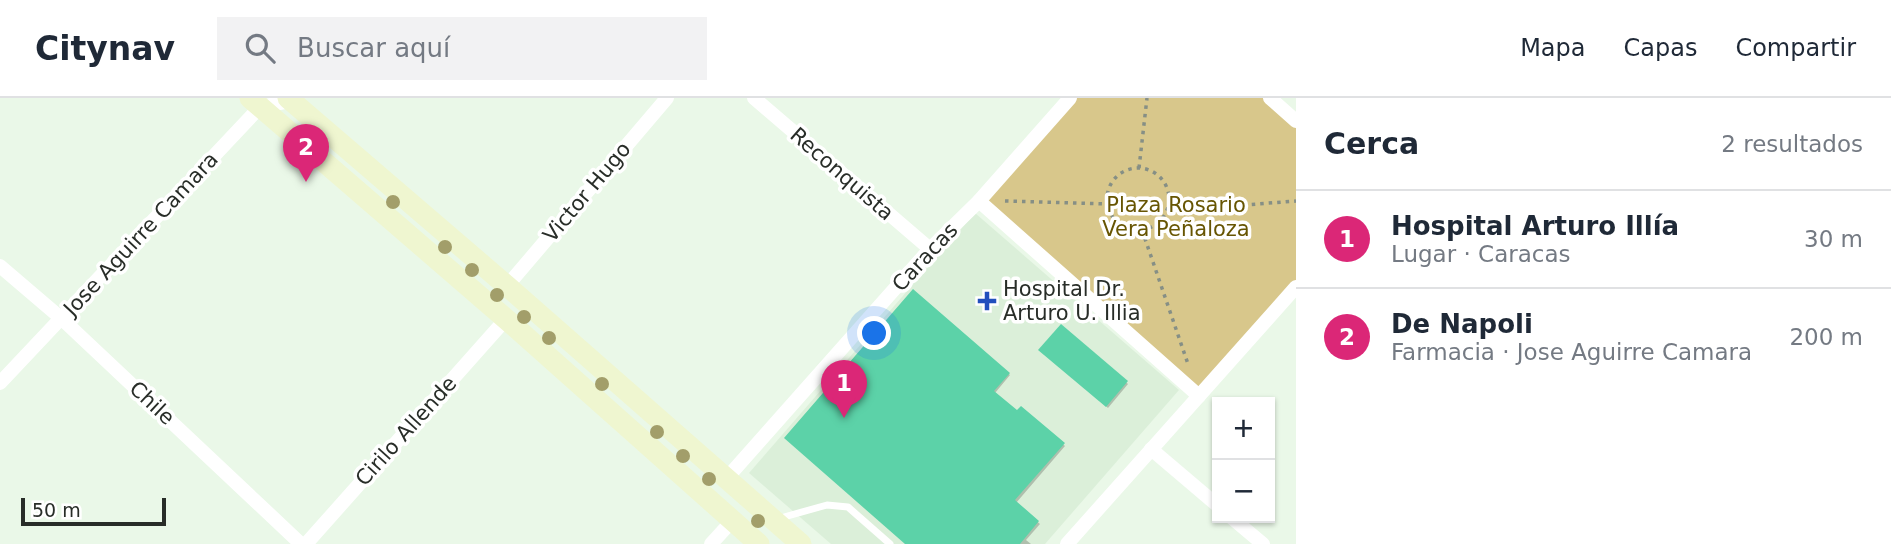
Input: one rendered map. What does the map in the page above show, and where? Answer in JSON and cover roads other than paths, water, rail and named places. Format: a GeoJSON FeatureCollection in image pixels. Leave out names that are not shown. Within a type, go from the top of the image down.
{"type":"FeatureCollection","features":[{"type":"Feature","properties":{"kind":"main road"},"geometry":{"type":"LineString","coordinates":[[291,99],[801,544]]}},
{"type":"Feature","properties":{"kind":"main road"},"geometry":{"type":"LineString","coordinates":[[255,102],[506,319],[759,544]]}},
{"type":"Feature","properties":{"kind":"street","name":"Victor Hugo"},"geometry":{"type":"LineString","coordinates":[[507,286],[667,98]]}},
{"type":"Feature","properties":{"kind":"street","name":"Reconquista"},"geometry":{"type":"LineString","coordinates":[[754,98],[930,249]]}},
{"type":"Feature","properties":{"kind":"street","name":"Caracas"},"geometry":{"type":"LineString","coordinates":[[726,480],[930,249],[979,201],[1070,98]]}},
{"type":"Feature","properties":{"kind":"street"},"geometry":{"type":"LineString","coordinates":[[1270,98],[1296,121]]}},
{"type":"Feature","properties":{"kind":"street"},"geometry":{"type":"LineString","coordinates":[[255,102],[291,99]]}},
{"type":"Feature","properties":{"kind":"street","name":"Jose Aguirre Camara"},"geometry":{"type":"LineString","coordinates":[[0,383],[62,319],[255,102]]}},
{"type":"Feature","properties":{"kind":"street"},"geometry":{"type":"LineString","coordinates":[[979,201],[1199,396]]}},
{"type":"Feature","properties":{"kind":"street","name":"Chile"},"geometry":{"type":"LineString","coordinates":[[0,267],[62,319],[303,544]]}},
{"type":"Feature","properties":{"kind":"street"},"geometry":{"type":"LineString","coordinates":[[1067,544],[1296,287]]}},
{"type":"Feature","properties":{"kind":"street","name":"Cirilo Allende"},"geometry":{"type":"LineString","coordinates":[[303,544],[506,319]]}},
{"type":"Feature","properties":{"kind":"street"},"geometry":{"type":"LineString","coordinates":[[1151,449],[1212,501]]}},
{"type":"Feature","properties":{"kind":"street"},"geometry":{"type":"LineString","coordinates":[[711,544],[732,521]]}},
{"type":"Feature","properties":{"kind":"street"},"geometry":{"type":"LineString","coordinates":[[1238,523],[1263,544]]}},
{"type":"Feature","properties":{"kind":"lane"},"geometry":{"type":"LineString","coordinates":[[773,520],[827,505],[848,507],[890,544]]}},
{"type":"Feature","properties":{"kind":"place","name":"De Napoli"},"geometry":{"type":"Point","coordinates":[306,182]}},
{"type":"Feature","properties":{"kind":"place","name":"Hospital Dr. Arturo U. Illia"},"geometry":{"type":"Point","coordinates":[987,301]}},
{"type":"Feature","properties":{"kind":"place","name":"Hospital Arturo Illía"},"geometry":{"type":"Point","coordinates":[844,418]}},
{"type":"Feature","properties":{"kind":"park label","name":"Plaza Rosario Vera Peñaloza"},"geometry":{"type":"Point","coordinates":[1176,217]}}]}
